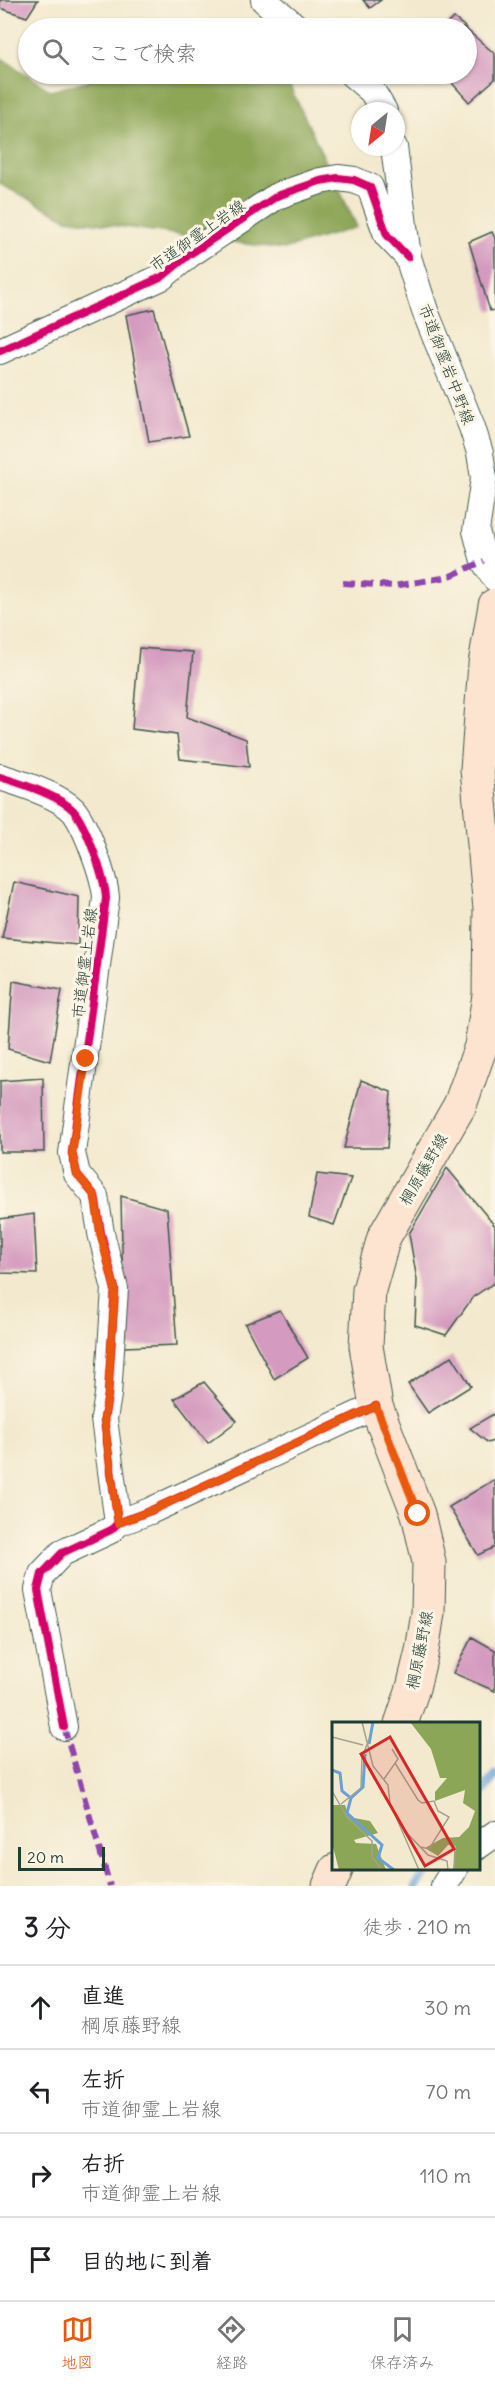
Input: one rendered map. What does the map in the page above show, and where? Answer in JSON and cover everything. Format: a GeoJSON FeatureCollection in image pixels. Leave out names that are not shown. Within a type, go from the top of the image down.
{"type":"FeatureCollection","features":[{"type":"Feature","properties":{"kind":"main road","name":"棡原藤野線"},"geometry":{"type":"LineString","coordinates":[[402,1722],[422,1652],[428,1613],[429,1562],[418,1514],[376,1406],[366,1346],[369,1290],[384,1237],[460,1105],[481,1046],[489,995],[490,909],[477,770],[485,664],[495,605]]}},
{"type":"Feature","properties":{"kind":"main road"},"geometry":{"type":"LineString","coordinates":[[329,1886],[335,1871]]}},
{"type":"Feature","properties":{"kind":"street"},"geometry":{"type":"LineString","coordinates":[[264,0],[285,18]]}},
{"type":"Feature","properties":{"kind":"street"},"geometry":{"type":"LineString","coordinates":[[364,84],[372,91],[379,102]]}},
{"type":"Feature","properties":{"kind":"street","name":"市道御霊岩中野線"},"geometry":{"type":"LineString","coordinates":[[395,156],[408,257],[425,311],[472,427],[480,453],[484,478],[476,531],[484,561],[495,578]]}},
{"type":"Feature","properties":{"kind":"street","name":"市道御霊上岩線"},"geometry":{"type":"LineString","coordinates":[[0,351],[162,277],[190,254],[277,196],[320,182],[346,179],[370,187],[387,235],[408,257]]}},
{"type":"Feature","properties":{"kind":"street","name":"市道御霊上岩線"},"geometry":{"type":"LineString","coordinates":[[0,777],[52,797],[72,810],[80,823],[106,885],[72,1153],[77,1174],[95,1196],[100,1233],[115,1289],[108,1395],[104,1419],[118,1523]]}},
{"type":"Feature","properties":{"kind":"street"},"geometry":{"type":"LineString","coordinates":[[64,1727],[39,1590],[42,1574],[62,1553],[111,1530],[118,1523],[150,1511],[376,1406]]}},
{"type":"Feature","properties":{"kind":"street"},"geometry":{"type":"LineString","coordinates":[[480,1845],[495,1834]]}},
{"type":"Feature","properties":{"kind":"street"},"geometry":{"type":"LineString","coordinates":[[444,1886],[453,1871]]}},
{"type":"Feature","properties":{"kind":"green space"},"geometry":{"type":"Polygon","coordinates":[[[0,57],[18,69],[18,84],[40,84],[51,91],[76,84],[289,84],[357,227],[284,249],[67,219],[0,184],[0,57]]]}},
{"type":"Feature","properties":{"kind":"building"},"geometry":{"type":"Polygon","coordinates":[[[0,0],[38,0],[27,17],[0,8],[0,0]]]}},
{"type":"Feature","properties":{"kind":"building"},"geometry":{"type":"Polygon","coordinates":[[[363,0],[381,0],[370,8],[363,0]]]}},
{"type":"Feature","properties":{"kind":"building"},"geometry":{"type":"Polygon","coordinates":[[[477,38],[495,54],[495,79],[469,102],[453,84],[477,84],[477,38]]]}},
{"type":"Feature","properties":{"kind":"building"},"geometry":{"type":"Polygon","coordinates":[[[492,232],[495,238],[495,310],[490,311],[469,242],[492,232]]]}},
{"type":"Feature","properties":{"kind":"building"},"geometry":{"type":"Polygon","coordinates":[[[154,309],[189,436],[149,442],[126,315],[154,309]]]}},
{"type":"Feature","properties":{"kind":"building"},"geometry":{"type":"Polygon","coordinates":[[[139,648],[193,652],[187,717],[246,739],[249,767],[180,759],[177,735],[132,729],[139,648]]]}},
{"type":"Feature","properties":{"kind":"building"},"geometry":{"type":"Polygon","coordinates":[[[14,882],[79,897],[78,945],[2,938],[14,882]]]}},
{"type":"Feature","properties":{"kind":"building"},"geometry":{"type":"Polygon","coordinates":[[[13,981],[62,990],[50,1061],[8,1049],[13,981]]]}},
{"type":"Feature","properties":{"kind":"building"},"geometry":{"type":"Polygon","coordinates":[[[43,1078],[44,1152],[0,1152],[0,1081],[43,1078]]]}},
{"type":"Feature","properties":{"kind":"building"},"geometry":{"type":"Polygon","coordinates":[[[361,1080],[391,1092],[387,1148],[344,1148],[361,1080]]]}},
{"type":"Feature","properties":{"kind":"building"},"geometry":{"type":"Polygon","coordinates":[[[447,1168],[495,1226],[495,1282],[473,1297],[446,1335],[415,1325],[417,1280],[409,1234],[447,1168]]]}},
{"type":"Feature","properties":{"kind":"building"},"geometry":{"type":"Polygon","coordinates":[[[317,1174],[351,1178],[334,1225],[309,1217],[317,1174]]]}},
{"type":"Feature","properties":{"kind":"building"},"geometry":{"type":"Polygon","coordinates":[[[121,1196],[167,1209],[177,1345],[124,1347],[121,1196]]]}},
{"type":"Feature","properties":{"kind":"building"},"geometry":{"type":"Polygon","coordinates":[[[34,1214],[37,1274],[0,1273],[0,1219],[34,1214]]]}},
{"type":"Feature","properties":{"kind":"building"},"geometry":{"type":"Polygon","coordinates":[[[280,1310],[308,1358],[274,1379],[245,1324],[280,1310]]]}},
{"type":"Feature","properties":{"kind":"building"},"geometry":{"type":"Polygon","coordinates":[[[452,1356],[471,1386],[428,1413],[408,1384],[452,1356]]]}},
{"type":"Feature","properties":{"kind":"building"},"geometry":{"type":"Polygon","coordinates":[[[204,1382],[237,1421],[208,1443],[174,1399],[204,1382]]]}},
{"type":"Feature","properties":{"kind":"building"},"geometry":{"type":"Polygon","coordinates":[[[495,1413],[495,1440],[488,1443],[470,1428],[495,1413]]]}},
{"type":"Feature","properties":{"kind":"building"},"geometry":{"type":"Polygon","coordinates":[[[495,1479],[495,1547],[478,1555],[449,1507],[495,1479]]]}},
{"type":"Feature","properties":{"kind":"building"},"geometry":{"type":"Polygon","coordinates":[[[472,1637],[495,1650],[495,1691],[453,1673],[472,1637]]]}},
{"type":"Feature","properties":{"kind":"waterway"},"geometry":{"type":"LineString","coordinates":[[480,1795],[495,1775]]}},
{"type":"Feature","properties":{"kind":"waterway"},"geometry":{"type":"LineString","coordinates":[[416,1886],[427,1871]]}},
{"type":"Feature","properties":{"kind":"marked path"},"geometry":{"type":"LineString","coordinates":[[343,583],[394,586],[448,577],[484,561]]}},
{"type":"Feature","properties":{"kind":"marked path"},"geometry":{"type":"LineString","coordinates":[[64,1727],[110,1886]]}},
{"type":"Feature","properties":{"kind":"cycle path"},"geometry":{"type":"LineString","coordinates":[[0,351],[162,277],[190,254],[277,196],[320,181],[338,178],[354,180],[370,187],[387,235],[408,257]]}},
{"type":"Feature","properties":{"kind":"cycle path"},"geometry":{"type":"LineString","coordinates":[[0,777],[49,795],[73,810],[89,839],[105,889],[106,898],[72,1153],[77,1174],[95,1196],[101,1233],[115,1289],[108,1395],[104,1419],[118,1523]]}},
{"type":"Feature","properties":{"kind":"cycle path"},"geometry":{"type":"LineString","coordinates":[[64,1727],[38,1590],[42,1574],[62,1553],[111,1530],[118,1523],[150,1511],[376,1406]]}},
{"type":"Feature","properties":{"kind":"route"},"geometry":{"type":"LineString","coordinates":[[86,1059],[72,1153],[77,1174],[95,1196],[100,1233],[115,1289],[108,1395],[104,1419],[118,1523],[150,1511],[376,1406],[418,1514]]}}]}
